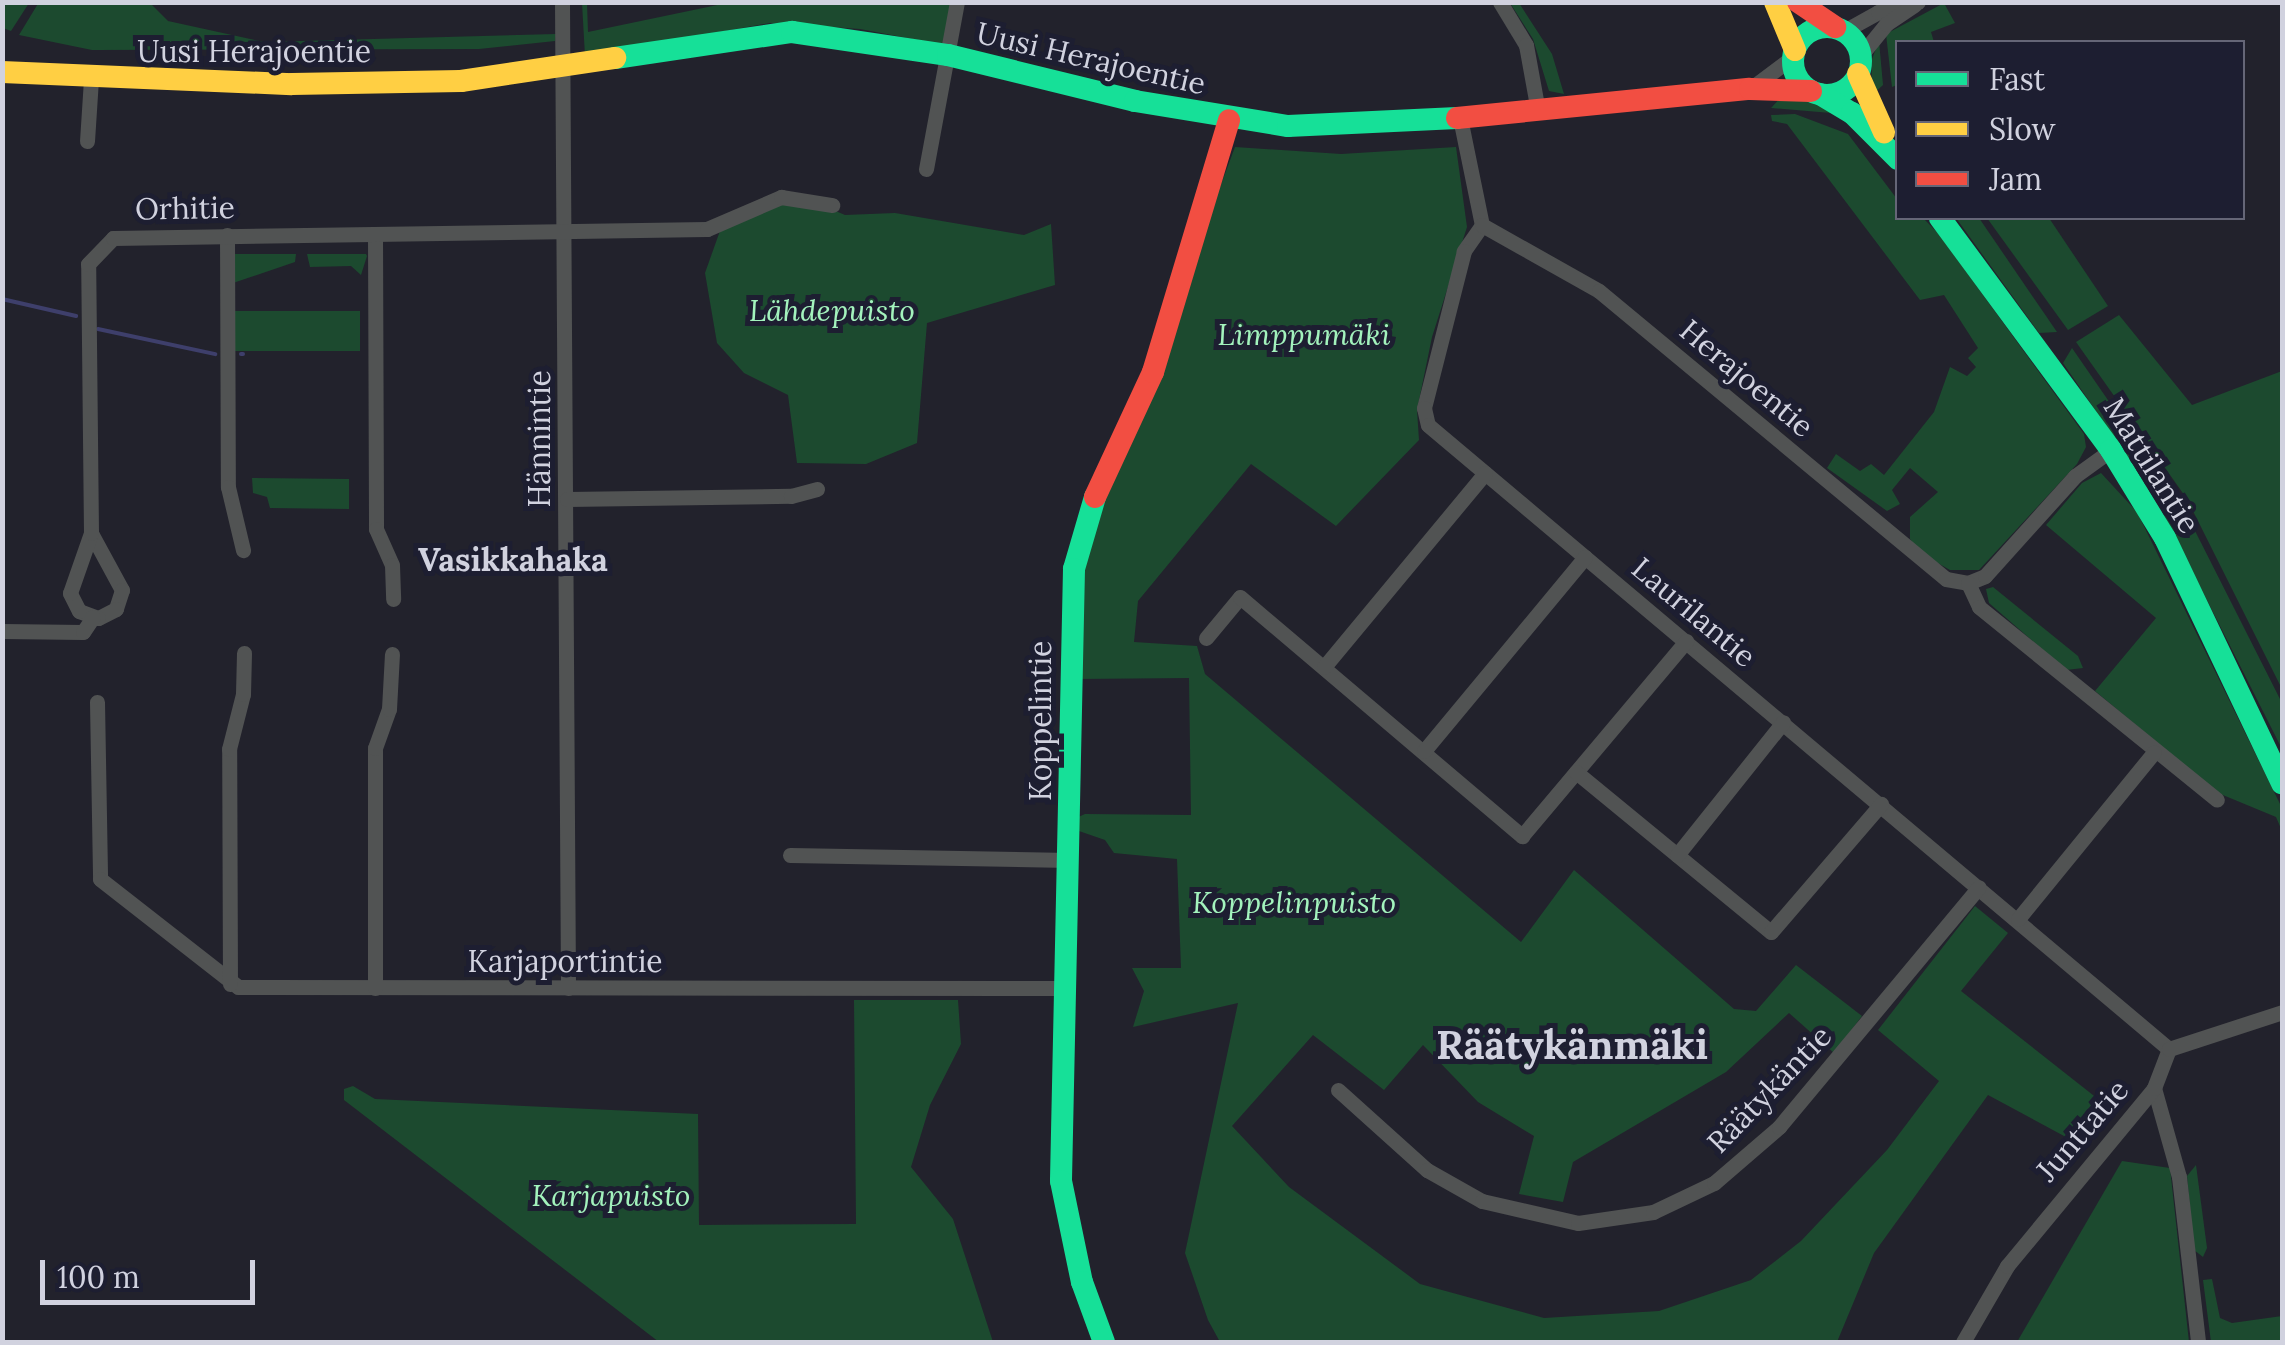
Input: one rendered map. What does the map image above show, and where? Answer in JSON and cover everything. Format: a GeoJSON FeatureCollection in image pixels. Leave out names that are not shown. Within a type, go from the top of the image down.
{"type":"FeatureCollection","features":[{"type":"Feature","properties":{"kind":"street","name":"Hännintie"},"geometry":{"type":"LineString","coordinates":[[562,2],[568,988]]}},
{"type":"Feature","properties":{"kind":"street"},"geometry":{"type":"LineString","coordinates":[[926,168],[957,2]]}},
{"type":"Feature","properties":{"kind":"street"},"geometry":{"type":"LineString","coordinates":[[1500,2],[1526,45],[1538,110]]}},
{"type":"Feature","properties":{"kind":"street"},"geometry":{"type":"LineString","coordinates":[[1774,2],[1794,53],[1798,78],[1852,113],[1895,156]]}},
{"type":"Feature","properties":{"kind":"street"},"geometry":{"type":"LineString","coordinates":[[1798,2],[1840,29],[1860,65],[1895,153]]}},
{"type":"Feature","properties":{"kind":"street"},"geometry":{"type":"LineString","coordinates":[[1750,89],[1794,53],[1815,29],[1840,29],[1878,12],[1917,3]]}},
{"type":"Feature","properties":{"kind":"street"},"geometry":{"type":"LineString","coordinates":[[1816,92],[1847,89],[1886,24],[1917,3]]}},
{"type":"Feature","properties":{"kind":"street","name":"Uusi Herajoentie"},"geometry":{"type":"LineString","coordinates":[[2,72],[91,79],[329,84],[563,70],[775,32],[948,55],[1229,120],[1342,126],[1750,89],[1816,92]]}},
{"type":"Feature","properties":{"kind":"street"},"geometry":{"type":"LineString","coordinates":[[87,141],[91,79]]}},
{"type":"Feature","properties":{"kind":"street"},"geometry":{"type":"LineString","coordinates":[[1460,118],[1482,225]]}},
{"type":"Feature","properties":{"kind":"street","name":"Koppelintie"},"geometry":{"type":"LineString","coordinates":[[1104,1342],[1082,1282],[1061,1182],[1070,860],[1069,635],[1080,531],[1153,372],[1229,120]]}},
{"type":"Feature","properties":{"kind":"street","name":"Orhitie"},"geometry":{"type":"LineString","coordinates":[[91,534],[122,590],[116,609],[92,617],[75,607],[70,593],[91,534],[91,255],[123,235],[706,230],[782,197],[832,205]]}},
{"type":"Feature","properties":{"kind":"street","name":"Mattilantie"},"geometry":{"type":"LineString","coordinates":[[1941,220],[2111,450],[2165,538],[2280,775]]}},
{"type":"Feature","properties":{"kind":"street","name":"Laurilantie"},"geometry":{"type":"LineString","coordinates":[[1482,225],[1464,251],[1424,408],[1428,425],[2169,1049]]}},
{"type":"Feature","properties":{"kind":"street","name":"Herajoentie"},"geometry":{"type":"LineString","coordinates":[[1482,225],[1598,291],[1946,579],[1968,583],[1979,608],[2217,800]]}},
{"type":"Feature","properties":{"kind":"street"},"geometry":{"type":"LineString","coordinates":[[228,234],[228,487],[244,550]]}},
{"type":"Feature","properties":{"kind":"street"},"geometry":{"type":"LineString","coordinates":[[375,234],[376,529],[392,565],[392,600]]}},
{"type":"Feature","properties":{"kind":"street"},"geometry":{"type":"LineString","coordinates":[[1968,583],[1986,576],[2075,476],[2111,450]]}},
{"type":"Feature","properties":{"kind":"street"},"geometry":{"type":"LineString","coordinates":[[1324,668],[1485,473]]}},
{"type":"Feature","properties":{"kind":"street"},"geometry":{"type":"LineString","coordinates":[[567,498],[791,496],[817,489]]}},
{"type":"Feature","properties":{"kind":"street"},"geometry":{"type":"LineString","coordinates":[[1424,751],[1585,556]]}},
{"type":"Feature","properties":{"kind":"street"},"geometry":{"type":"LineString","coordinates":[[1206,638],[1240,597],[1522,836],[1686,641]]}},
{"type":"Feature","properties":{"kind":"street"},"geometry":{"type":"LineString","coordinates":[[2,631],[84,632],[92,617]]}},
{"type":"Feature","properties":{"kind":"street"},"geometry":{"type":"LineString","coordinates":[[230,984],[229,748],[243,694],[244,653]]}},
{"type":"Feature","properties":{"kind":"street"},"geometry":{"type":"LineString","coordinates":[[375,988],[374,748],[389,709],[392,654]]}},
{"type":"Feature","properties":{"kind":"street"},"geometry":{"type":"LineString","coordinates":[[97,702],[100,879],[230,984]]}},
{"type":"Feature","properties":{"kind":"street"},"geometry":{"type":"LineString","coordinates":[[1676,856],[1783,722]]}},
{"type":"Feature","properties":{"kind":"street"},"geometry":{"type":"LineString","coordinates":[[2018,920],[2154,752]]}},
{"type":"Feature","properties":{"kind":"street"},"geometry":{"type":"LineString","coordinates":[[1576,772],[1770,932],[1881,804]]}},
{"type":"Feature","properties":{"kind":"street"},"geometry":{"type":"LineString","coordinates":[[790,855],[1070,860]]}},
{"type":"Feature","properties":{"kind":"street","name":"Räätykäntie"},"geometry":{"type":"LineString","coordinates":[[1338,1090],[1427,1170],[1482,1202],[1578,1223],[1653,1212],[1714,1183],[1779,1127],[1979,887]]}},
{"type":"Feature","properties":{"kind":"street","name":"Karjaportintie"},"geometry":{"type":"LineString","coordinates":[[230,984],[375,988],[1068,988]]}},
{"type":"Feature","properties":{"kind":"street"},"geometry":{"type":"LineString","coordinates":[[2169,1049],[2282,1012]]}},
{"type":"Feature","properties":{"kind":"street","name":"Junttatie"},"geometry":{"type":"LineString","coordinates":[[1964,1342],[2007,1266],[2154,1088],[2169,1049]]}},
{"type":"Feature","properties":{"kind":"street"},"geometry":{"type":"LineString","coordinates":[[2154,1088],[2179,1177],[2198,1342]]}},
{"type":"Feature","properties":{"kind":"green space"},"geometry":{"type":"Polygon","coordinates":[[[3,2],[29,3],[11,31],[3,28],[3,2]]]}},
{"type":"Feature","properties":{"kind":"green space"},"geometry":{"type":"Polygon","coordinates":[[[39,2],[150,3],[168,21],[264,42],[556,34],[555,41],[479,49],[92,50],[19,35],[39,2]]]}},
{"type":"Feature","properties":{"kind":"green space"},"geometry":{"type":"Polygon","coordinates":[[[582,3],[587,3],[588,32],[727,3],[954,3],[944,45],[860,29],[770,23],[585,56],[582,3]]]}},
{"type":"Feature","properties":{"kind":"green space"},"geometry":{"type":"Polygon","coordinates":[[[1510,3],[1519,3],[1552,54],[1564,94],[1549,91],[1533,39],[1510,3]]]}},
{"type":"Feature","properties":{"kind":"green space"},"geometry":{"type":"Polygon","coordinates":[[[1944,3],[1955,23],[1931,32],[1933,40],[1895,40],[1892,87],[1886,34],[1944,3]]]}},
{"type":"Feature","properties":{"kind":"green space"},"geometry":{"type":"Polygon","coordinates":[[[1879,41],[1883,85],[1871,96],[1872,59],[1879,41]]]}},
{"type":"Feature","properties":{"kind":"green space"},"geometry":{"type":"Polygon","coordinates":[[[1783,95],[1802,97],[1843,114],[1771,108],[1783,95]]]}},
{"type":"Feature","properties":{"kind":"green space"},"geometry":{"type":"Polygon","coordinates":[[[1795,114],[1848,134],[1895,196],[1895,220],[1925,220],[1938,233],[2084,434],[2086,447],[2077,464],[1979,570],[1950,570],[1920,553],[1910,539],[1910,517],[1938,492],[1910,468],[1892,490],[1900,504],[1887,511],[1827,468],[1836,454],[1860,471],[1871,464],[1884,475],[1934,412],[1950,367],[1967,376],[1976,367],[1968,358],[1978,348],[1944,295],[1920,300],[1787,124],[1772,121],[1771,115],[1795,114]]]}},
{"type":"Feature","properties":{"kind":"green space","name":"Koppelinpuisto"},"geometry":{"type":"Polygon","coordinates":[[[1235,147],[1341,154],[1456,147],[1467,227],[1432,337],[1417,410],[1419,440],[1336,526],[1251,464],[1138,601],[1134,642],[1197,646],[1205,674],[1521,942],[1574,870],[1734,1009],[1756,1011],[1796,965],[1862,1016],[1834,1053],[1789,1013],[1726,1072],[1573,1162],[1563,1202],[1519,1194],[1534,1136],[1478,1102],[1423,1045],[1384,1090],[1313,1035],[1232,1126],[1289,1187],[1420,1284],[1544,1318],[1659,1311],[1751,1280],[1801,1241],[1887,1150],[1939,1081],[1878,1030],[1975,906],[2008,933],[1961,991],[2117,1114],[2077,1143],[1988,1095],[1874,1253],[1837,1342],[1220,1342],[1208,1320],[1185,1253],[1238,1003],[1133,1027],[1144,991],[1132,968],[1181,968],[1177,859],[1114,853],[1105,840],[1076,830],[1076,818],[1085,814],[1191,815],[1189,678],[1076,679],[1083,552],[1235,147]]]}},
{"type":"Feature","properties":{"kind":"green space","name":"Lähdepuisto"},"geometry":{"type":"Polygon","coordinates":[[[805,198],[845,215],[895,213],[1024,235],[1051,224],[1055,285],[927,323],[917,443],[866,464],[797,463],[788,395],[744,373],[717,343],[705,273],[721,228],[751,209],[805,198]]]}},
{"type":"Feature","properties":{"kind":"green space"},"geometry":{"type":"Polygon","coordinates":[[[1957,220],[1980,220],[2057,332],[2039,333],[1957,220]]]}},
{"type":"Feature","properties":{"kind":"green space"},"geometry":{"type":"Polygon","coordinates":[[[1988,220],[2050,220],[2108,306],[2068,330],[1988,220]]]}},
{"type":"Feature","properties":{"kind":"green space"},"geometry":{"type":"Polygon","coordinates":[[[232,254],[296,254],[295,262],[233,283],[232,254]]]}},
{"type":"Feature","properties":{"kind":"green space"},"geometry":{"type":"Polygon","coordinates":[[[307,254],[367,256],[361,275],[351,266],[310,267],[307,254]]]}},
{"type":"Feature","properties":{"kind":"green space"},"geometry":{"type":"Polygon","coordinates":[[[232,311],[360,311],[360,351],[232,351],[232,311]]]}},
{"type":"Feature","properties":{"kind":"green space"},"geometry":{"type":"Polygon","coordinates":[[[2119,315],[2192,405],[2282,371],[2282,689],[2187,499],[2076,342],[2119,315]]]}},
{"type":"Feature","properties":{"kind":"green space"},"geometry":{"type":"Polygon","coordinates":[[[2072,348],[2186,513],[2282,703],[2282,749],[2155,497],[2063,363],[2072,348]]]}},
{"type":"Feature","properties":{"kind":"green space"},"geometry":{"type":"Polygon","coordinates":[[[2101,473],[2137,512],[2282,808],[2282,831],[2276,817],[2218,793],[2095,691],[2156,618],[2046,525],[2082,483],[2101,473]]]}},
{"type":"Feature","properties":{"kind":"green space"},"geometry":{"type":"Polygon","coordinates":[[[252,478],[349,479],[349,509],[270,508],[267,497],[253,493],[252,478]]]}},
{"type":"Feature","properties":{"kind":"green space"},"geometry":{"type":"Polygon","coordinates":[[[1993,587],[2078,656],[2083,668],[2066,670],[1989,603],[1986,589],[1993,587]]]}},
{"type":"Feature","properties":{"kind":"green space","name":"Karjapuisto"},"geometry":{"type":"Polygon","coordinates":[[[854,1000],[958,1000],[961,1044],[930,1105],[911,1167],[953,1219],[993,1342],[659,1342],[344,1100],[344,1089],[353,1086],[375,1099],[698,1114],[699,1225],[856,1224],[854,1000]]]}},
{"type":"Feature","properties":{"kind":"green space"},"geometry":{"type":"Polygon","coordinates":[[[2122,1161],[2170,1168],[2189,1342],[2017,1342],[2122,1161]]]}},
{"type":"Feature","properties":{"kind":"green space"},"geometry":{"type":"Polygon","coordinates":[[[2196,1165],[2207,1248],[2203,1257],[2194,1250],[2187,1176],[2196,1165]]]}},
{"type":"Feature","properties":{"kind":"green space"},"geometry":{"type":"Polygon","coordinates":[[[2212,1279],[2220,1318],[2232,1323],[2282,1316],[2282,1342],[2211,1342],[2203,1280],[2212,1279]]]}},
{"type":"Feature","properties":{"kind":"waterway"},"geometry":{"type":"LineString","coordinates":[[2,299],[76,316]]}},
{"type":"Feature","properties":{"kind":"waterway"},"geometry":{"type":"LineString","coordinates":[[98,329],[215,354]]}},
{"type":"Feature","properties":{"kind":"traffic: fast"},"geometry":{"type":"LineString","coordinates":[[1827,27],[1851,37],[1861,61],[1851,85],[1827,95],[1803,85],[1793,61],[1803,37],[1827,27]]}},
{"type":"Feature","properties":{"kind":"traffic: fast"},"geometry":{"type":"LineString","coordinates":[[615,58],[792,32],[948,55],[1135,101],[1288,126],[1457,118]]}},
{"type":"Feature","properties":{"kind":"traffic: fast"},"geometry":{"type":"LineString","coordinates":[[1820,94],[1852,113],[1895,156]]}},
{"type":"Feature","properties":{"kind":"traffic: fast"},"geometry":{"type":"LineString","coordinates":[[1941,220],[2111,450],[2165,538],[2282,783]]}},
{"type":"Feature","properties":{"kind":"traffic: fast"},"geometry":{"type":"LineString","coordinates":[[1095,497],[1074,569],[1061,1181],[1082,1282],[1104,1342]]}},
{"type":"Feature","properties":{"kind":"traffic: slow"},"geometry":{"type":"LineString","coordinates":[[1775,2],[1795,50]]}},
{"type":"Feature","properties":{"kind":"traffic: slow"},"geometry":{"type":"LineString","coordinates":[[2,72],[292,84],[461,81],[615,58]]}},
{"type":"Feature","properties":{"kind":"traffic: slow"},"geometry":{"type":"LineString","coordinates":[[1858,74],[1884,132]]}},
{"type":"Feature","properties":{"kind":"traffic: jam"},"geometry":{"type":"LineString","coordinates":[[1798,2],[1835,27]]}},
{"type":"Feature","properties":{"kind":"traffic: jam"},"geometry":{"type":"LineString","coordinates":[[1457,118],[1750,89],[1811,91]]}},
{"type":"Feature","properties":{"kind":"traffic: jam"},"geometry":{"type":"LineString","coordinates":[[1095,497],[1153,372],[1229,120]]}},
{"type":"Feature","properties":{"kind":"district","name":"Vasikkahaka"},"geometry":{"type":"Point","coordinates":[513,560]}},
{"type":"Feature","properties":{"kind":"district","name":"Räätykänmäki"},"geometry":{"type":"Point","coordinates":[1572,1045]}},
{"type":"Feature","properties":{"kind":"park label","name":"Limppumäki"},"geometry":{"type":"Point","coordinates":[1304,334]}}]}
